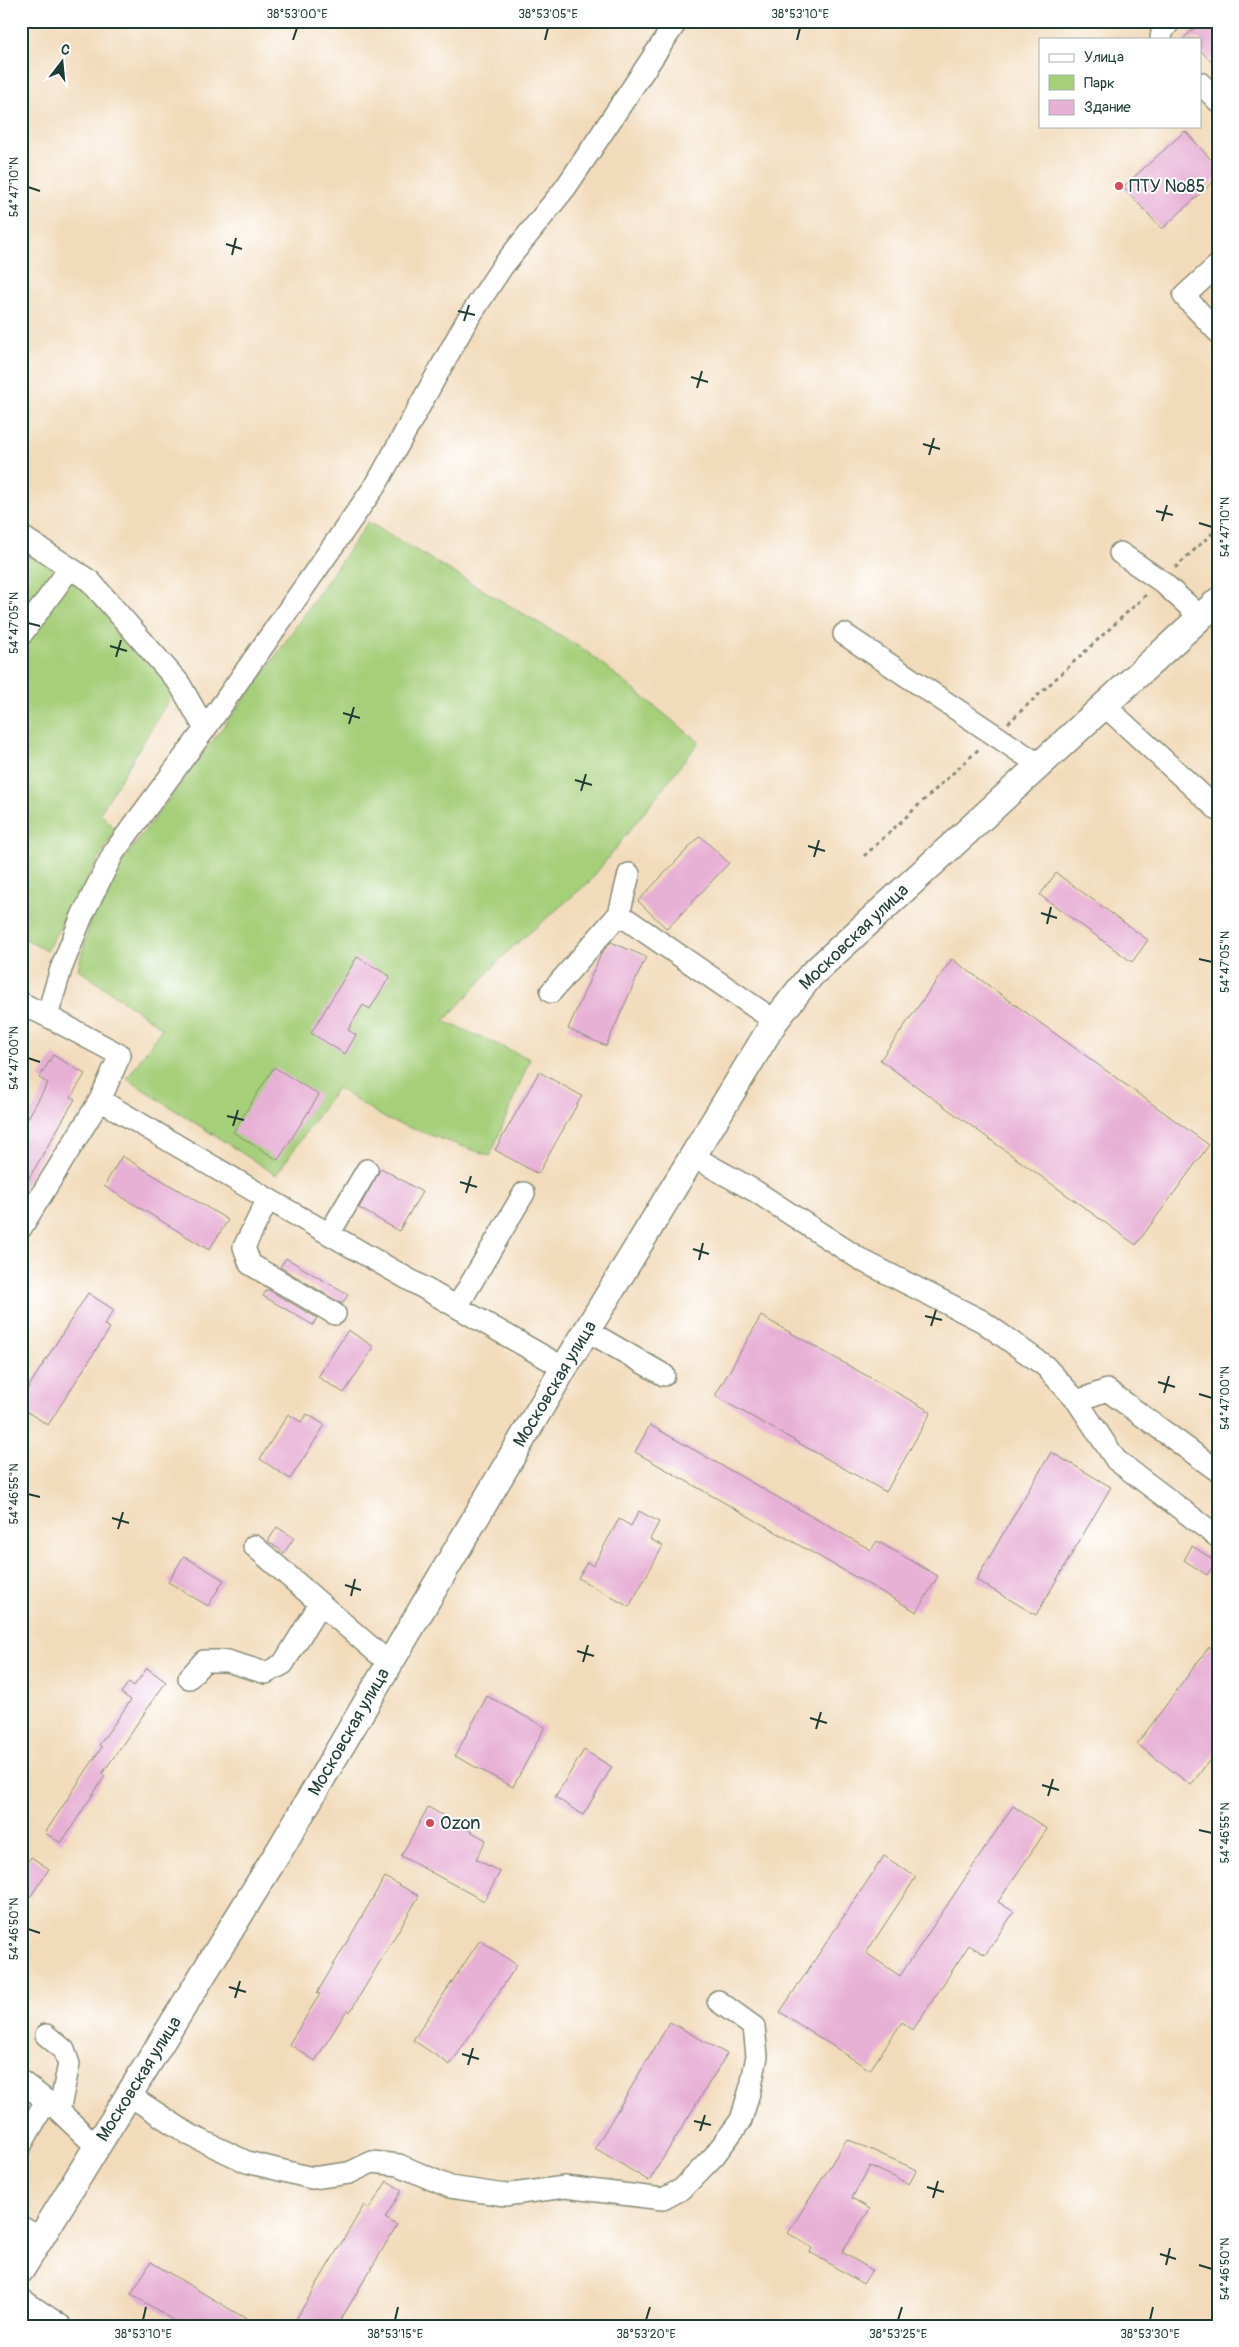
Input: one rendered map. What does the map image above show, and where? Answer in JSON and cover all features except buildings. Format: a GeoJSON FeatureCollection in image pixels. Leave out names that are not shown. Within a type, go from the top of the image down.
{"type":"FeatureCollection","features":[{"type":"Feature","properties":{"kind":"main road","name":"Московская улица"},"geometry":{"type":"LineString","coordinates":[[21,2270],[31,2232],[97,2147],[282,1846],[586,1330],[775,1021],[811,975],[1041,766],[1209,609]]}},
{"type":"Feature","properties":{"kind":"street"},"geometry":{"type":"LineString","coordinates":[[47,1016],[61,969],[82,916],[114,852],[205,729],[377,483],[466,322],[502,267],[566,187],[677,21]]}},
{"type":"Feature","properties":{"kind":"street"},"geometry":{"type":"LineString","coordinates":[[1161,38],[1162,32],[1170,21]]}},
{"type":"Feature","properties":{"kind":"street"},"geometry":{"type":"LineString","coordinates":[[1202,85],[1218,102]]}},
{"type":"Feature","properties":{"kind":"street"},"geometry":{"type":"LineString","coordinates":[[1218,266],[1184,296],[1218,332]]}},
{"type":"Feature","properties":{"kind":"street"},"geometry":{"type":"LineString","coordinates":[[21,536],[90,581],[179,682],[205,729]]}},
{"type":"Feature","properties":{"kind":"street"},"geometry":{"type":"LineString","coordinates":[[1120,554],[1209,609]]}},
{"type":"Feature","properties":{"kind":"street"},"geometry":{"type":"LineString","coordinates":[[21,635],[70,568]]}},
{"type":"Feature","properties":{"kind":"street"},"geometry":{"type":"LineString","coordinates":[[844,634],[1041,766]]}},
{"type":"Feature","properties":{"kind":"street"},"geometry":{"type":"LineString","coordinates":[[1105,706],[1218,810]]}},
{"type":"Feature","properties":{"kind":"street"},"geometry":{"type":"LineString","coordinates":[[551,992],[619,914],[629,874]]}},
{"type":"Feature","properties":{"kind":"street"},"geometry":{"type":"LineString","coordinates":[[619,914],[775,1021]]}},
{"type":"Feature","properties":{"kind":"street"},"geometry":{"type":"LineString","coordinates":[[21,1003],[120,1055],[100,1100],[21,1228]]}},
{"type":"Feature","properties":{"kind":"street"},"geometry":{"type":"LineString","coordinates":[[100,1100],[268,1199],[564,1368]]}},
{"type":"Feature","properties":{"kind":"street"},"geometry":{"type":"LineString","coordinates":[[692,1156],[755,1191],[863,1261],[982,1320],[1046,1366],[1077,1401],[1116,1460],[1218,1537]]}},
{"type":"Feature","properties":{"kind":"street"},"geometry":{"type":"LineString","coordinates":[[329,1234],[367,1170]]}},
{"type":"Feature","properties":{"kind":"street"},"geometry":{"type":"LineString","coordinates":[[457,1307],[524,1193]]}},
{"type":"Feature","properties":{"kind":"street"},"geometry":{"type":"LineString","coordinates":[[268,1199],[244,1247],[250,1264],[335,1314]]}},
{"type":"Feature","properties":{"kind":"street"},"geometry":{"type":"LineString","coordinates":[[586,1330],[664,1375]]}},
{"type":"Feature","properties":{"kind":"street"},"geometry":{"type":"LineString","coordinates":[[1077,1401],[1107,1390],[1218,1471]]}},
{"type":"Feature","properties":{"kind":"street"},"geometry":{"type":"LineString","coordinates":[[254,1546],[389,1664]]}},
{"type":"Feature","properties":{"kind":"street"},"geometry":{"type":"LineString","coordinates":[[189,1678],[204,1661],[227,1662],[266,1672],[283,1664],[320,1604]]}},
{"type":"Feature","properties":{"kind":"street"},"geometry":{"type":"LineString","coordinates":[[129,2094],[190,2134],[247,2162],[312,2178],[349,2173],[372,2162],[399,2165],[450,2187],[504,2195],[565,2187],[663,2199],[682,2189],[714,2156],[740,2120],[751,2086],[758,2056],[754,2027],[718,2001]]}},
{"type":"Feature","properties":{"kind":"street"},"geometry":{"type":"LineString","coordinates":[[21,2145],[52,2106],[69,2064],[64,2050],[46,2034]]}},
{"type":"Feature","properties":{"kind":"street"},"geometry":{"type":"LineString","coordinates":[[21,2082],[52,2106],[97,2147]]}},
{"type":"Feature","properties":{"kind":"street"},"geometry":{"type":"LineString","coordinates":[[21,2299],[61,2326]]}},
{"type":"Feature","properties":{"kind":"path"},"geometry":{"type":"LineString","coordinates":[[864,856],[1218,528]]}},
{"type":"Feature","properties":{"kind":"green space"},"geometry":{"type":"Polygon","coordinates":[[[368,522],[586,651],[699,742],[589,882],[507,952],[444,1021],[530,1059],[490,1156],[388,1120],[337,1088],[276,1175],[127,1079],[162,1028],[78,969],[97,895],[266,670],[368,522]]]}},
{"type":"Feature","properties":{"kind":"green space"},"geometry":{"type":"Polygon","coordinates":[[[21,536],[90,581],[179,683],[100,813],[116,829],[46,951],[21,936],[21,536]]]}},
{"type":"Feature","properties":{"kind":"railway"},"geometry":{"type":"LineString","coordinates":[[1215,2326],[1218,2323]]}},
{"type":"Feature","properties":{"kind":"place","name":"ПТУ №85"},"geometry":{"type":"Point","coordinates":[1119,186]}},
{"type":"Feature","properties":{"kind":"place","name":"Ozon"},"geometry":{"type":"Point","coordinates":[430,1823]}}]}
